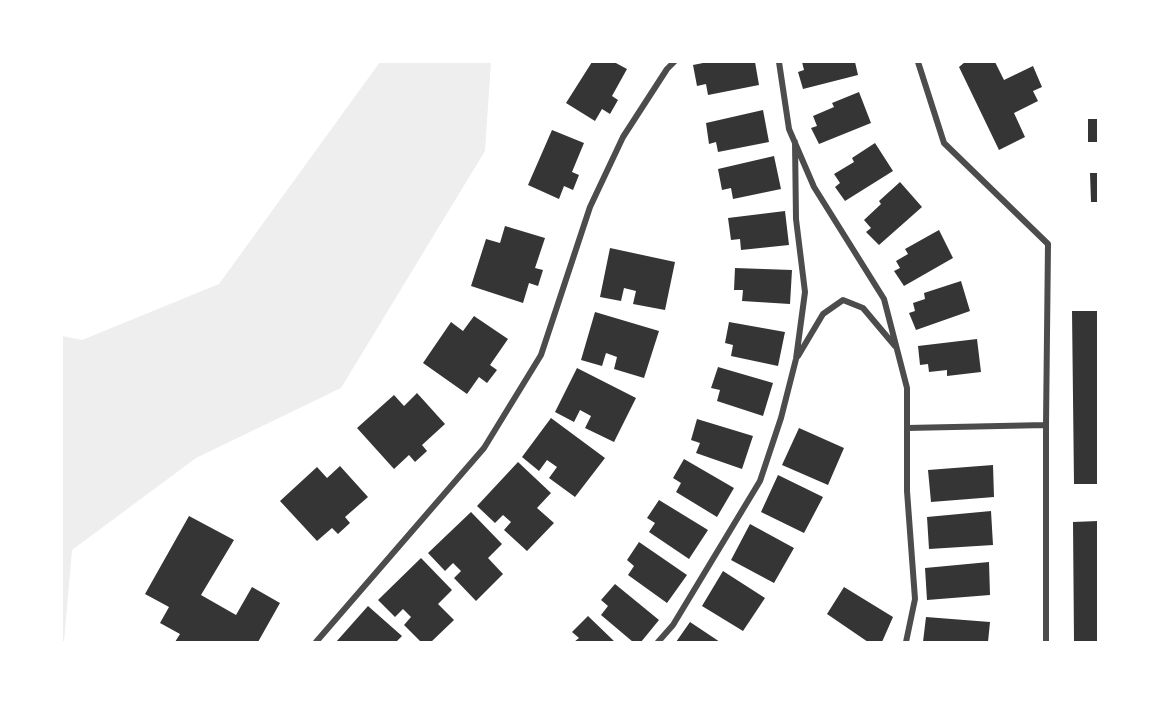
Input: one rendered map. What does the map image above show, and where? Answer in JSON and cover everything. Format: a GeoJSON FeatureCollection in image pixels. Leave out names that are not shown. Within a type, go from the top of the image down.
{"type":"FeatureCollection","features":[{"type":"Feature","properties":{"kind":"street"},"geometry":{"type":"LineString","coordinates":[[316,642],[484,448],[541,355],[590,207],[622,137],[666,69],[674,62]]}},
{"type":"Feature","properties":{"kind":"street"},"geometry":{"type":"LineString","coordinates":[[779,62],[789,129],[795,138],[814,187],[884,299],[906,388],[908,491],[915,599],[906,642]]}},
{"type":"Feature","properties":{"kind":"street"},"geometry":{"type":"LineString","coordinates":[[918,62],[944,143],[1048,244],[1046,642]]}},
{"type":"Feature","properties":{"kind":"street"},"geometry":{"type":"LineString","coordinates":[[658,642],[673,625],[760,481],[781,417],[796,359],[805,292],[796,219],[795,138]]}},
{"type":"Feature","properties":{"kind":"street"},"geometry":{"type":"LineString","coordinates":[[796,359],[823,314],[843,300],[863,308],[897,348]]}},
{"type":"Feature","properties":{"kind":"street"},"geometry":{"type":"LineString","coordinates":[[907,428],[1047,425]]}},
{"type":"Feature","properties":{"kind":"shaded area"},"geometry":{"type":"Polygon","coordinates":[[[380,62],[491,62],[485,151],[341,388],[196,458],[72,550],[64,642],[62,642],[62,336],[82,340],[219,284],[380,62]]]}},
{"type":"Feature","properties":{"kind":"building"},"geometry":{"type":"Polygon","coordinates":[[[592,62],[614,62],[627,69],[612,96],[618,100],[610,114],[602,109],[595,121],[566,103],[592,62]]]}},
{"type":"Feature","properties":{"kind":"building"},"geometry":{"type":"Polygon","coordinates":[[[708,62],[755,62],[759,85],[708,95],[706,84],[697,86],[693,65],[708,62]]]}},
{"type":"Feature","properties":{"kind":"building"},"geometry":{"type":"Polygon","coordinates":[[[802,62],[855,62],[858,75],[803,89],[798,72],[804,70],[802,62]]]}},
{"type":"Feature","properties":{"kind":"building"},"geometry":{"type":"Polygon","coordinates":[[[965,62],[995,62],[1004,80],[1033,66],[1042,87],[1033,91],[1038,101],[1014,113],[1025,137],[999,150],[959,67],[965,62]]]}},
{"type":"Feature","properties":{"kind":"building"},"geometry":{"type":"Polygon","coordinates":[[[859,92],[871,123],[819,144],[811,128],[817,126],[813,116],[834,107],[832,103],[859,92]]]}},
{"type":"Feature","properties":{"kind":"building"},"geometry":{"type":"Polygon","coordinates":[[[763,110],[769,142],[718,152],[716,142],[709,144],[706,123],[763,110]]]}},
{"type":"Feature","properties":{"kind":"building"},"geometry":{"type":"Polygon","coordinates":[[[1088,119],[1098,119],[1098,142],[1088,142],[1088,119]]]}},
{"type":"Feature","properties":{"kind":"building"},"geometry":{"type":"Polygon","coordinates":[[[552,130],[584,143],[572,172],[579,175],[573,190],[564,186],[559,199],[528,185],[552,130]]]}},
{"type":"Feature","properties":{"kind":"building"},"geometry":{"type":"Polygon","coordinates":[[[875,143],[893,171],[845,201],[835,187],[840,183],[834,174],[854,162],[852,158],[875,143]]]}},
{"type":"Feature","properties":{"kind":"building"},"geometry":{"type":"Polygon","coordinates":[[[774,156],[781,189],[733,199],[731,188],[722,190],[718,169],[774,156]]]}},
{"type":"Feature","properties":{"kind":"building"},"geometry":{"type":"Polygon","coordinates":[[[1090,173],[1098,173],[1098,202],[1091,202],[1090,173]]]}},
{"type":"Feature","properties":{"kind":"building"},"geometry":{"type":"Polygon","coordinates":[[[900,182],[922,207],[879,245],[866,232],[871,228],[864,220],[881,204],[879,201],[900,182]]]}},
{"type":"Feature","properties":{"kind":"building"},"geometry":{"type":"Polygon","coordinates":[[[785,211],[789,245],[741,250],[740,239],[731,240],[728,218],[785,211]]]}},
{"type":"Feature","properties":{"kind":"building"},"geometry":{"type":"Polygon","coordinates":[[[505,226],[545,238],[535,268],[543,270],[538,286],[529,283],[523,303],[471,286],[486,239],[500,243],[505,226]]]}},
{"type":"Feature","properties":{"kind":"building"},"geometry":{"type":"Polygon","coordinates":[[[939,230],[953,258],[904,286],[894,271],[900,268],[896,261],[908,254],[905,249],[939,230]]]}},
{"type":"Feature","properties":{"kind":"building"},"geometry":{"type":"Polygon","coordinates":[[[610,248],[675,262],[665,310],[633,304],[636,291],[624,288],[621,301],[600,297],[610,248]]]}},
{"type":"Feature","properties":{"kind":"building"},"geometry":{"type":"Polygon","coordinates":[[[735,268],[792,270],[790,304],[742,301],[743,290],[734,290],[735,268]]]}},
{"type":"Feature","properties":{"kind":"building"},"geometry":{"type":"Polygon","coordinates":[[[961,281],[970,311],[916,330],[909,313],[915,311],[913,303],[925,299],[924,293],[961,281]]]}},
{"type":"Feature","properties":{"kind":"building"},"geometry":{"type":"Polygon","coordinates":[[[1072,311],[1098,311],[1098,484],[1074,484],[1072,311]]]}},
{"type":"Feature","properties":{"kind":"building"},"geometry":{"type":"Polygon","coordinates":[[[595,312],[659,331],[644,378],[614,369],[617,357],[606,353],[602,366],[581,360],[595,312]]]}},
{"type":"Feature","properties":{"kind":"building"},"geometry":{"type":"Polygon","coordinates":[[[474,316],[508,339],[490,365],[497,370],[487,383],[479,377],[467,394],[423,363],[451,322],[463,331],[474,316]]]}},
{"type":"Feature","properties":{"kind":"building"},"geometry":{"type":"Polygon","coordinates":[[[729,322],[785,332],[778,366],[731,356],[733,345],[725,343],[729,322]]]}},
{"type":"Feature","properties":{"kind":"building"},"geometry":{"type":"Polygon","coordinates":[[[977,339],[981,372],[947,376],[947,370],[929,372],[928,364],[920,365],[918,346],[977,339]]]}},
{"type":"Feature","properties":{"kind":"building"},"geometry":{"type":"Polygon","coordinates":[[[718,367],[773,383],[763,416],[717,401],[720,390],[711,388],[718,367]]]}},
{"type":"Feature","properties":{"kind":"building"},"geometry":{"type":"Polygon","coordinates":[[[577,368],[636,398],[614,442],[585,428],[591,416],[580,410],[574,422],[555,412],[577,368]]]}},
{"type":"Feature","properties":{"kind":"building"},"geometry":{"type":"Polygon","coordinates":[[[417,393],[445,424],[422,445],[427,451],[415,462],[409,455],[394,469],[357,428],[394,395],[404,406],[417,393]]]}},
{"type":"Feature","properties":{"kind":"building"},"geometry":{"type":"Polygon","coordinates":[[[551,418],[605,458],[575,497],[549,478],[557,467],[547,460],[539,471],[522,457],[551,418]]]}},
{"type":"Feature","properties":{"kind":"building"},"geometry":{"type":"Polygon","coordinates":[[[697,419],[753,436],[742,469],[696,453],[700,443],[691,440],[697,419]]]}},
{"type":"Feature","properties":{"kind":"building"},"geometry":{"type":"Polygon","coordinates":[[[799,428],[844,448],[828,485],[782,465],[799,428]]]}},
{"type":"Feature","properties":{"kind":"building"},"geometry":{"type":"Polygon","coordinates":[[[684,459],[734,488],[717,517],[676,492],[681,483],[673,478],[684,459]]]}},
{"type":"Feature","properties":{"kind":"building"},"geometry":{"type":"Polygon","coordinates":[[[518,462],[551,493],[537,508],[554,523],[527,551],[504,530],[511,522],[503,515],[495,523],[477,506],[518,462]]]}},
{"type":"Feature","properties":{"kind":"building"},"geometry":{"type":"Polygon","coordinates":[[[993,465],[994,497],[931,502],[928,470],[993,465]]]}},
{"type":"Feature","properties":{"kind":"building"},"geometry":{"type":"Polygon","coordinates":[[[340,466],[368,497],[345,517],[350,523],[338,534],[332,528],[317,541],[280,501],[317,467],[327,478],[340,466]]]}},
{"type":"Feature","properties":{"kind":"building"},"geometry":{"type":"Polygon","coordinates":[[[778,475],[823,497],[804,533],[761,512],[778,475]]]}},
{"type":"Feature","properties":{"kind":"building"},"geometry":{"type":"Polygon","coordinates":[[[659,500],[708,530],[689,559],[649,532],[655,523],[647,518],[659,500]]]}},
{"type":"Feature","properties":{"kind":"building"},"geometry":{"type":"Polygon","coordinates":[[[991,511],[993,545],[929,549],[927,517],[991,511]]]}},
{"type":"Feature","properties":{"kind":"building"},"geometry":{"type":"Polygon","coordinates":[[[471,512],[502,544],[488,558],[503,574],[476,601],[454,578],[461,571],[453,563],[445,571],[428,553],[471,512]]]}},
{"type":"Feature","properties":{"kind":"building"},"geometry":{"type":"Polygon","coordinates":[[[189,516],[234,540],[201,595],[236,615],[252,587],[280,603],[258,642],[175,642],[180,634],[160,623],[169,607],[145,594],[189,516]]]}},
{"type":"Feature","properties":{"kind":"building"},"geometry":{"type":"Polygon","coordinates":[[[1098,521],[1098,642],[1074,642],[1073,522],[1098,521]]]}},
{"type":"Feature","properties":{"kind":"building"},"geometry":{"type":"Polygon","coordinates":[[[750,524],[794,548],[774,583],[731,560],[750,524]]]}},
{"type":"Feature","properties":{"kind":"building"},"geometry":{"type":"Polygon","coordinates":[[[639,542],[687,575],[667,603],[628,575],[634,566],[627,560],[639,542]]]}},
{"type":"Feature","properties":{"kind":"building"},"geometry":{"type":"Polygon","coordinates":[[[421,558],[452,590],[438,604],[454,620],[431,642],[421,642],[404,625],[411,617],[403,609],[395,617],[378,600],[421,558]]]}},
{"type":"Feature","properties":{"kind":"building"},"geometry":{"type":"Polygon","coordinates":[[[989,562],[990,595],[927,600],[925,568],[989,562]]]}},
{"type":"Feature","properties":{"kind":"building"},"geometry":{"type":"Polygon","coordinates":[[[723,571],[765,598],[743,631],[702,606],[723,571]]]}},
{"type":"Feature","properties":{"kind":"building"},"geometry":{"type":"Polygon","coordinates":[[[615,584],[659,620],[641,642],[633,642],[601,615],[608,606],[601,600],[615,584]]]}},
{"type":"Feature","properties":{"kind":"building"},"geometry":{"type":"Polygon","coordinates":[[[844,587],[893,617],[882,642],[868,642],[827,614],[844,587]]]}},
{"type":"Feature","properties":{"kind":"building"},"geometry":{"type":"Polygon","coordinates":[[[368,606],[402,636],[396,642],[336,642],[368,606]]]}},
{"type":"Feature","properties":{"kind":"building"},"geometry":{"type":"Polygon","coordinates":[[[588,616],[615,642],[574,642],[579,638],[572,632],[588,616]]]}},
{"type":"Feature","properties":{"kind":"building"},"geometry":{"type":"Polygon","coordinates":[[[926,617],[990,622],[988,642],[923,642],[926,617]]]}},
{"type":"Feature","properties":{"kind":"building"},"geometry":{"type":"Polygon","coordinates":[[[690,622],[720,642],[676,642],[690,622]]]}}]}
